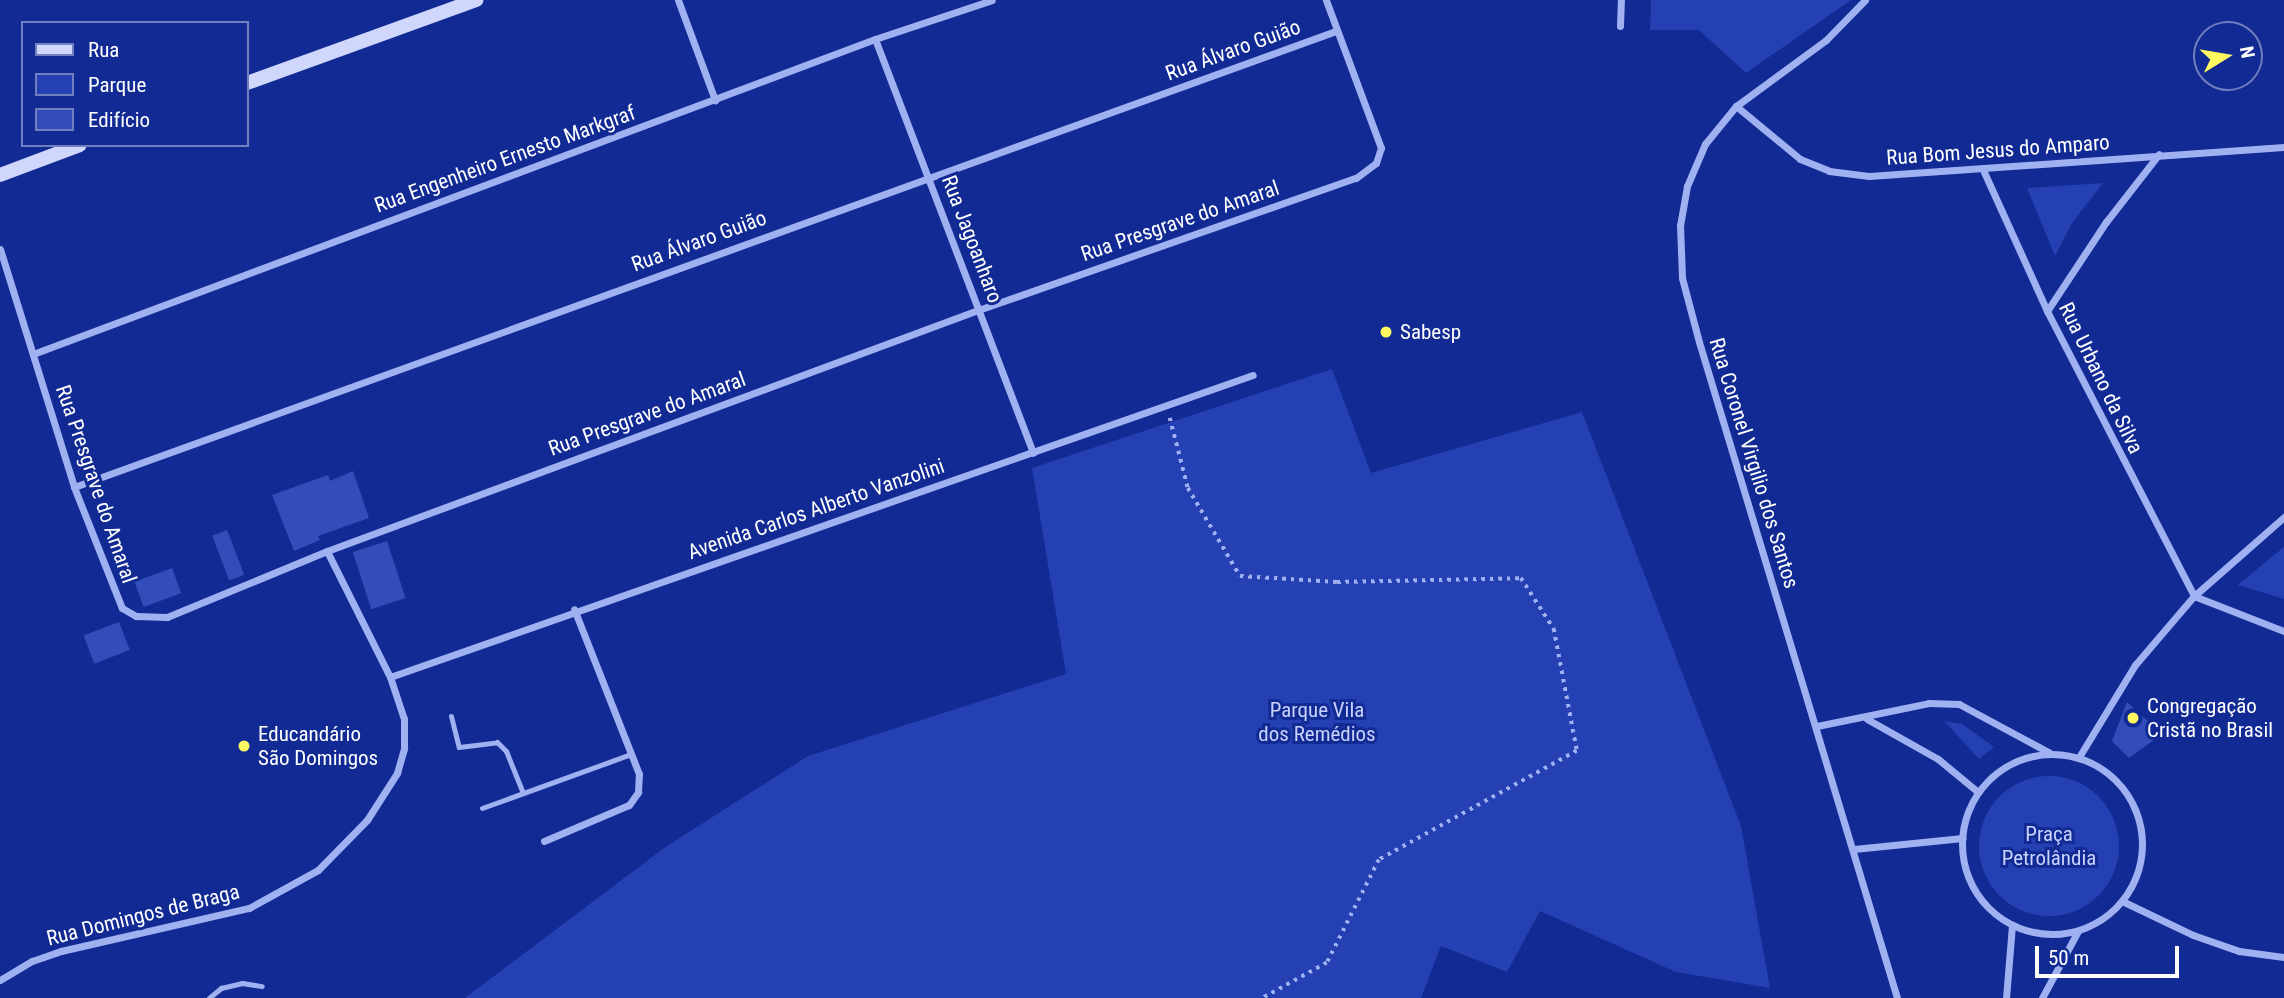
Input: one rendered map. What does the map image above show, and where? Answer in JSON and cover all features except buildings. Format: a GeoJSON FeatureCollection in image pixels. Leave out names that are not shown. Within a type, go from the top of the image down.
{"type":"FeatureCollection","features":[{"type":"Feature","properties":{"kind":"street"},"geometry":{"type":"LineString","coordinates":[[248,83],[476,0]]}},
{"type":"Feature","properties":{"kind":"street"},"geometry":{"type":"LineString","coordinates":[[678,0],[715,100]]}},
{"type":"Feature","properties":{"kind":"street","name":"Rua Engenheiro Ernesto Markgraf"},"geometry":{"type":"LineString","coordinates":[[33,354],[875,39],[992,0]]}},
{"type":"Feature","properties":{"kind":"street","name":"Rua Presgrave do Amaral"},"geometry":{"type":"LineString","coordinates":[[0,249],[74,486],[122,608],[135,616],[167,617],[192,609],[327,551],[981,309],[1369,171],[1380,155],[1379,138],[1326,0]]}},
{"type":"Feature","properties":{"kind":"street"},"geometry":{"type":"LineString","coordinates":[[1620,26],[1621,0]]}},
{"type":"Feature","properties":{"kind":"street","name":"Rua Coronel Virgilio dos Santos"},"geometry":{"type":"LineString","coordinates":[[1865,0],[1826,40],[1737,106],[1705,144],[1687,186],[1679,225],[1682,278],[1897,998]]}},
{"type":"Feature","properties":{"kind":"street","name":"Rua Álvaro Guião"},"geometry":{"type":"LineString","coordinates":[[74,486],[1336,31]]}},
{"type":"Feature","properties":{"kind":"street","name":"Rua Jagoanharo"},"geometry":{"type":"LineString","coordinates":[[875,39],[981,309],[1033,453]]}},
{"type":"Feature","properties":{"kind":"street","name":"Rua Bom Jesus do Amparo"},"geometry":{"type":"LineString","coordinates":[[1737,106],[1769,138],[1829,172],[1869,176],[1984,172],[2159,154],[2284,147]]}},
{"type":"Feature","properties":{"kind":"street"},"geometry":{"type":"LineString","coordinates":[[0,175],[75,147]]}},
{"type":"Feature","properties":{"kind":"street"},"geometry":{"type":"LineString","coordinates":[[2047,312],[2106,222],[2159,154]]}},
{"type":"Feature","properties":{"kind":"street","name":"Rua Urbano da Silva"},"geometry":{"type":"LineString","coordinates":[[1984,172],[2047,312],[2194,596]]}},
{"type":"Feature","properties":{"kind":"street","name":"Avenida Carlos Alberto Vanzolini"},"geometry":{"type":"LineString","coordinates":[[390,677],[575,609],[1253,375]]}},
{"type":"Feature","properties":{"kind":"street"},"geometry":{"type":"LineString","coordinates":[[2079,757],[2134,666],[2194,596],[2284,517]]}},
{"type":"Feature","properties":{"kind":"street","name":"Rua Domingos de Braga"},"geometry":{"type":"LineString","coordinates":[[0,980],[32,961],[61,951],[249,908],[318,870],[368,820],[397,773],[404,748],[404,719],[390,677],[327,551]]}},
{"type":"Feature","properties":{"kind":"street"},"geometry":{"type":"LineString","coordinates":[[2194,596],[2284,631]]}},
{"type":"Feature","properties":{"kind":"street"},"geometry":{"type":"LineString","coordinates":[[544,842],[629,805],[638,792],[639,774],[575,609]]}},
{"type":"Feature","properties":{"kind":"street"},"geometry":{"type":"LineString","coordinates":[[1817,726],[1929,703],[1959,704],[2051,754]]}},
{"type":"Feature","properties":{"kind":"street"},"geometry":{"type":"LineString","coordinates":[[1866,718],[1894,730],[1938,759],[1978,792]]}},
{"type":"Feature","properties":{"kind":"street"},"geometry":{"type":"LineString","coordinates":[[2051,754],[2079,757],[2105,771],[2125,792],[2138,818],[2140,856],[2136,875],[2122,901],[2102,919],[2078,931],[2045,934],[2012,925],[1991,910],[1974,889],[1964,865],[1962,838],[1978,792],[1998,771],[2023,758],[2051,754]]}},
{"type":"Feature","properties":{"kind":"street"},"geometry":{"type":"LineString","coordinates":[[1854,849],[1962,838]]}},
{"type":"Feature","properties":{"kind":"street"},"geometry":{"type":"LineString","coordinates":[[2122,901],[2193,935],[2239,951],[2284,957]]}},
{"type":"Feature","properties":{"kind":"street"},"geometry":{"type":"LineString","coordinates":[[2006,998],[2012,925]]}},
{"type":"Feature","properties":{"kind":"street"},"geometry":{"type":"LineString","coordinates":[[2042,998],[2078,931]]}},
{"type":"Feature","properties":{"kind":"lane"},"geometry":{"type":"LineString","coordinates":[[451,716],[459,747],[497,742],[506,751],[523,793]]}},
{"type":"Feature","properties":{"kind":"lane"},"geometry":{"type":"LineString","coordinates":[[482,808],[631,754]]}},
{"type":"Feature","properties":{"kind":"lane"},"geometry":{"type":"LineString","coordinates":[[209,998],[221,988],[243,983],[262,986]]}},
{"type":"Feature","properties":{"kind":"path"},"geometry":{"type":"LineString","coordinates":[[1167,406],[1188,488],[1241,576],[1337,582],[1521,578],[1554,629],[1577,751],[1379,860],[1327,963],[1263,998]]}},
{"type":"Feature","properties":{"kind":"green space"},"geometry":{"type":"Polygon","coordinates":[[[1651,0],[1851,0],[1746,73],[1699,30],[1650,30],[1651,0]]]}},
{"type":"Feature","properties":{"kind":"green space"},"geometry":{"type":"Polygon","coordinates":[[[2103,183],[2072,223],[2055,256],[2027,188],[2103,183]]]}},
{"type":"Feature","properties":{"kind":"green space","name":"Parque Vila dos Remédios"},"geometry":{"type":"Polygon","coordinates":[[[1332,369],[1371,473],[1582,412],[1741,826],[1770,988],[1676,972],[1540,911],[1507,972],[1441,946],[1421,998],[465,998],[664,848],[808,756],[1066,674],[1032,468],[1332,369]]]}},
{"type":"Feature","properties":{"kind":"green space"},"geometry":{"type":"Polygon","coordinates":[[[2284,547],[2284,599],[2238,585],[2240,583],[2284,547]]]}},
{"type":"Feature","properties":{"kind":"green space"},"geometry":{"type":"Polygon","coordinates":[[[1944,721],[1962,724],[1994,747],[1979,759],[1944,721]]]}},
{"type":"Feature","properties":{"kind":"green space","name":"Praça Petrolândia"},"geometry":{"type":"Polygon","coordinates":[[[2049,776],[2076,782],[2098,797],[2113,819],[2119,846],[2113,873],[2098,895],[2076,910],[2049,916],[2022,910],[2000,895],[1985,873],[1979,846],[1985,819],[2000,797],[2022,782],[2049,776]]]}},
{"type":"Feature","properties":{"kind":"place","name":"Sabesp"},"geometry":{"type":"Point","coordinates":[1386,332]}},
{"type":"Feature","properties":{"kind":"place","name":"Congregação Cristã no Brasil"},"geometry":{"type":"Point","coordinates":[2133,718]}},
{"type":"Feature","properties":{"kind":"place","name":"Educandário São Domingos"},"geometry":{"type":"Point","coordinates":[244,746]}}]}
